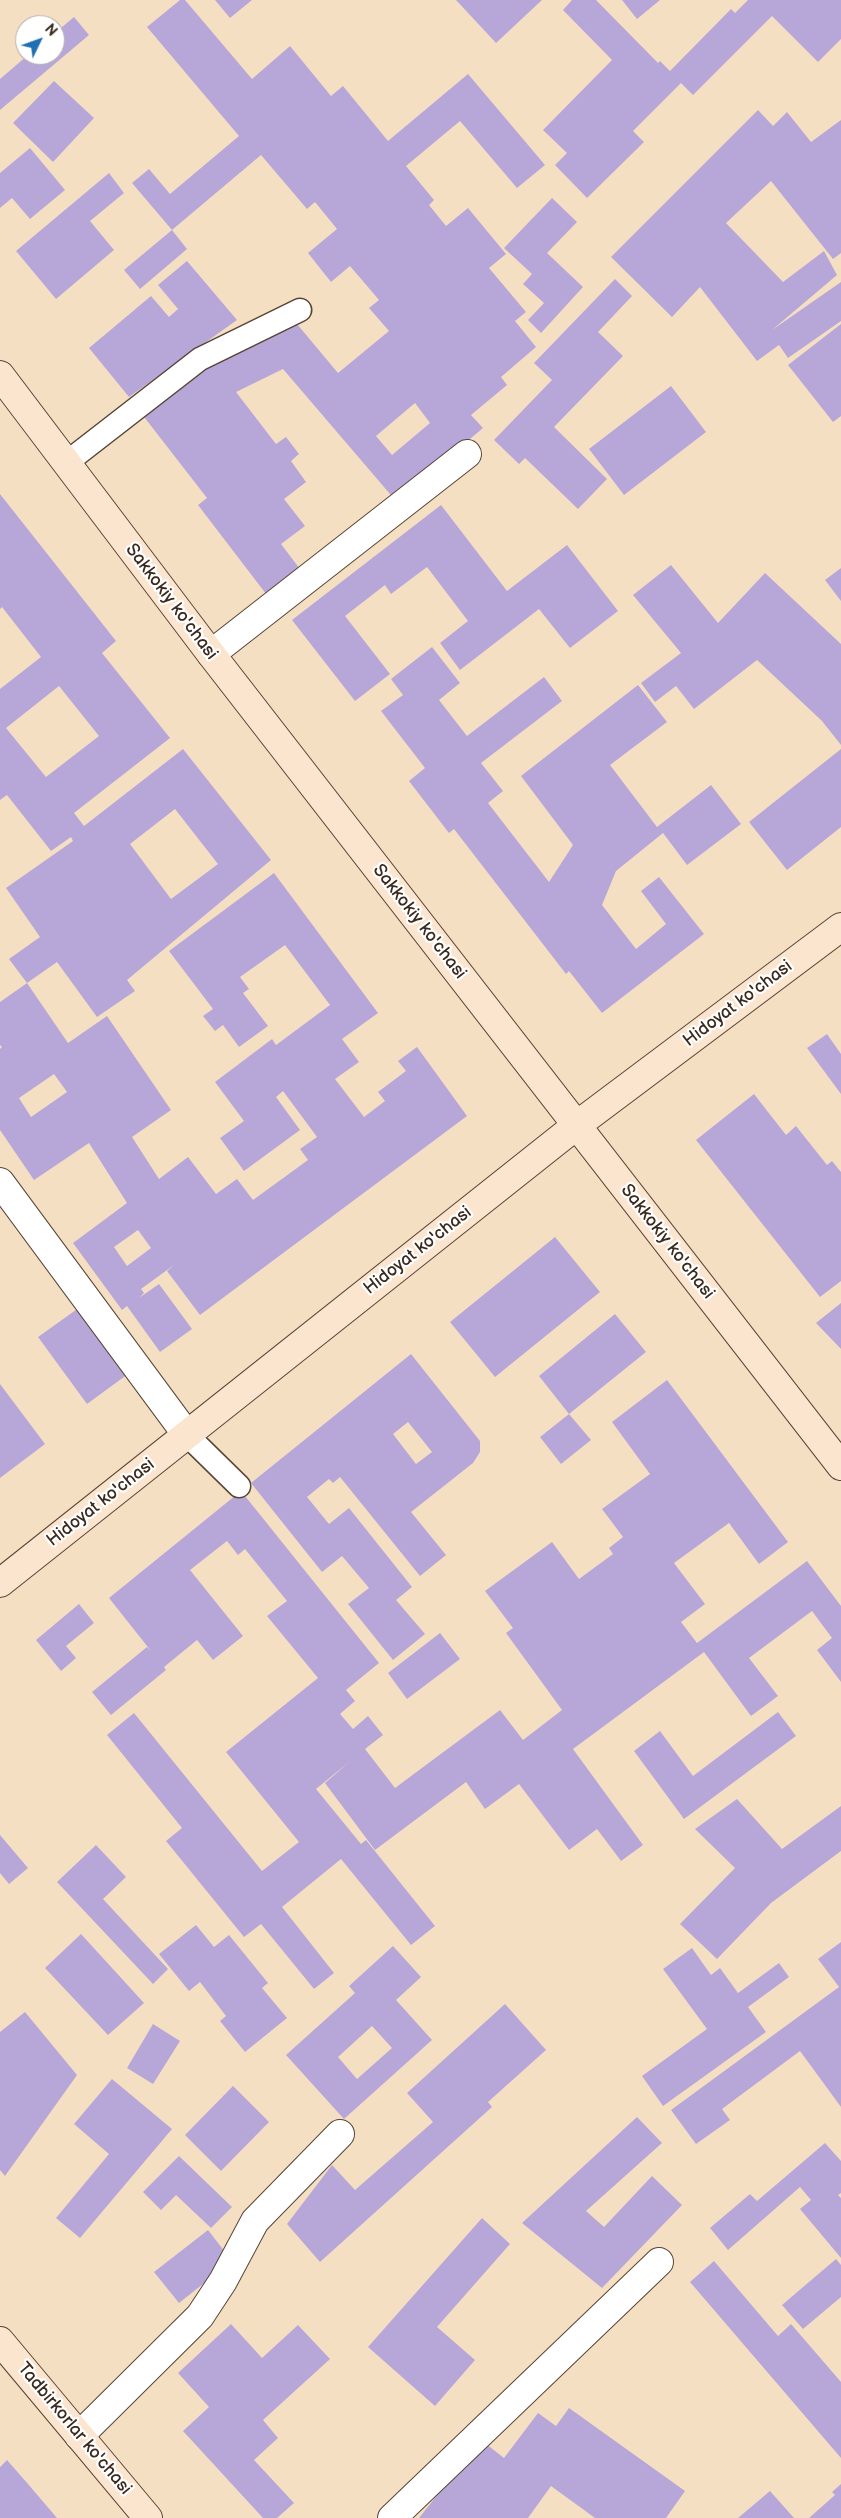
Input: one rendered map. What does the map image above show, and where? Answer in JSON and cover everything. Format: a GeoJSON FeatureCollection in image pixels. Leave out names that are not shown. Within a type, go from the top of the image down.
{"type":"FeatureCollection","features":[{"type":"Feature","properties":{"kind":"street","name":"Sakkokiy ko'chasi"},"geometry":{"type":"LineString","coordinates":[[0,375],[211,654],[841,1466]]}},
{"type":"Feature","properties":{"kind":"street"},"geometry":{"type":"LineString","coordinates":[[211,654],[467,454]]}},
{"type":"Feature","properties":{"kind":"street","name":"Hidoyat ko'chasi"},"geometry":{"type":"LineString","coordinates":[[0,1583],[577,1125],[841,927]]}},
{"type":"Feature","properties":{"kind":"street"},"geometry":{"type":"LineString","coordinates":[[0,1182],[187,1435]]}},
{"type":"Feature","properties":{"kind":"street"},"geometry":{"type":"LineString","coordinates":[[79,2436],[200,2316],[223,2281],[255,2221],[340,2134]]}},
{"type":"Feature","properties":{"kind":"street"},"geometry":{"type":"LineString","coordinates":[[392,2518],[659,2262]]}},
{"type":"Feature","properties":{"kind":"street","name":"Tadbirkorlar ko'chasi"},"geometry":{"type":"LineString","coordinates":[[0,2340],[148,2518]]}},
{"type":"Feature","properties":{"kind":"lane"},"geometry":{"type":"LineString","coordinates":[[66,463],[200,359],[300,310]]}},
{"type":"Feature","properties":{"kind":"lane"},"geometry":{"type":"LineString","coordinates":[[187,1435],[239,1486]]}},
{"type":"Feature","properties":{"kind":"building"},"geometry":{"type":"Polygon","coordinates":[[[180,0],[185,0],[252,79],[290,46],[331,96],[343,86],[388,141],[468,74],[545,165],[517,188],[460,121],[406,166],[434,200],[429,205],[446,226],[468,208],[506,254],[489,268],[526,312],[515,321],[536,347],[501,377],[507,385],[471,415],[483,428],[396,501],[283,369],[236,392],[276,444],[286,437],[299,454],[291,461],[306,482],[284,499],[305,526],[281,544],[306,577],[273,603],[198,505],[207,498],[141,413],[207,361],[292,318],[338,373],[389,331],[369,308],[379,300],[350,266],[331,282],[308,253],[337,229],[315,202],[307,209],[261,155],[172,230],[132,183],[149,169],[170,194],[239,136],[147,27],[180,0]],[[415,403],[376,436],[392,455],[430,423],[415,403]]]}},
{"type":"Feature","properties":{"kind":"building"},"geometry":{"type":"Polygon","coordinates":[[[215,0],[252,0],[230,18],[215,0]]]}},
{"type":"Feature","properties":{"kind":"building"},"geometry":{"type":"Polygon","coordinates":[[[456,0],[542,0],[496,43],[456,0]]]}},
{"type":"Feature","properties":{"kind":"building"},"geometry":{"type":"Polygon","coordinates":[[[572,0],[596,0],[658,63],[660,61],[670,71],[731,9],[735,13],[748,0],[841,0],[841,39],[818,62],[772,16],[693,95],[681,83],[633,131],[644,142],[587,198],[555,165],[567,153],[543,130],[612,60],[563,10],[572,0]]]}},
{"type":"Feature","properties":{"kind":"building"},"geometry":{"type":"Polygon","coordinates":[[[622,0],[660,0],[637,19],[622,0]]]}},
{"type":"Feature","properties":{"kind":"building"},"geometry":{"type":"Polygon","coordinates":[[[74,17],[89,35],[65,55],[65,25],[74,17]]]}},
{"type":"Feature","properties":{"kind":"building"},"geometry":{"type":"Polygon","coordinates":[[[16,65],[53,65],[0,110],[0,79],[16,65]]]}},
{"type":"Feature","properties":{"kind":"building"},"geometry":{"type":"Polygon","coordinates":[[[54,81],[94,118],[53,162],[13,123],[54,81]]]}},
{"type":"Feature","properties":{"kind":"building"},"geometry":{"type":"Polygon","coordinates":[[[758,110],[773,126],[787,112],[811,142],[841,120],[841,253],[833,259],[771,181],[726,223],[783,282],[824,251],[837,275],[772,330],[841,282],[841,321],[788,358],[779,345],[757,361],[700,287],[672,317],[611,257],[758,110]]]}},
{"type":"Feature","properties":{"kind":"building"},"geometry":{"type":"Polygon","coordinates":[[[30,148],[65,190],[30,219],[12,198],[0,208],[0,173],[30,148]]]}},
{"type":"Feature","properties":{"kind":"building"},"geometry":{"type":"Polygon","coordinates":[[[109,173],[124,193],[90,221],[114,250],[56,299],[16,251],[109,173]]]}},
{"type":"Feature","properties":{"kind":"building"},"geometry":{"type":"Polygon","coordinates":[[[552,198],[577,222],[547,253],[583,287],[541,333],[528,320],[544,303],[523,284],[532,274],[504,248],[552,198]]]}},
{"type":"Feature","properties":{"kind":"building"},"geometry":{"type":"Polygon","coordinates":[[[172,230],[187,249],[140,289],[124,270],[172,230]]]}},
{"type":"Feature","properties":{"kind":"building"},"geometry":{"type":"Polygon","coordinates":[[[187,261],[237,320],[129,397],[89,348],[151,296],[169,317],[178,309],[158,285],[187,261]]]}},
{"type":"Feature","properties":{"kind":"building"},"geometry":{"type":"Polygon","coordinates":[[[615,279],[632,296],[598,332],[623,356],[554,427],[607,479],[578,509],[525,458],[519,464],[494,440],[552,380],[534,363],[615,279]]]}},
{"type":"Feature","properties":{"kind":"building"},"geometry":{"type":"Polygon","coordinates":[[[841,324],[841,416],[833,422],[788,365],[841,324]]]}},
{"type":"Feature","properties":{"kind":"building"},"geometry":{"type":"Polygon","coordinates":[[[671,386],[706,432],[624,495],[589,449],[671,386]]]}},
{"type":"Feature","properties":{"kind":"building"},"geometry":{"type":"Polygon","coordinates":[[[0,494],[116,641],[102,653],[170,738],[74,813],[84,826],[183,749],[271,860],[127,980],[135,991],[97,1017],[57,962],[27,983],[9,959],[40,937],[6,888],[73,841],[71,837],[51,851],[7,795],[0,800],[0,689],[41,657],[2,607],[0,609],[0,494]],[[59,686],[6,728],[46,777],[99,736],[59,686]],[[175,809],[130,844],[171,899],[218,864],[175,809]]]}},
{"type":"Feature","properties":{"kind":"building"},"geometry":{"type":"Polygon","coordinates":[[[441,505],[507,591],[567,545],[618,611],[570,648],[539,609],[460,670],[440,643],[468,621],[427,567],[391,594],[385,585],[345,616],[390,674],[355,701],[292,620],[441,505]]]}},
{"type":"Feature","properties":{"kind":"building"},"geometry":{"type":"Polygon","coordinates":[[[671,565],[718,623],[765,573],[841,644],[841,745],[822,721],[757,660],[694,709],[676,686],[655,702],[641,683],[681,653],[633,595],[671,565]]]}},
{"type":"Feature","properties":{"kind":"building"},"geometry":{"type":"Polygon","coordinates":[[[841,568],[841,601],[825,580],[841,568]]]}},
{"type":"Feature","properties":{"kind":"building"},"geometry":{"type":"Polygon","coordinates":[[[432,647],[460,683],[439,700],[467,736],[544,677],[562,701],[481,763],[503,791],[488,803],[549,882],[573,845],[521,776],[638,685],[667,722],[610,765],[657,827],[711,785],[741,824],[687,865],[663,833],[616,871],[602,905],[636,949],[666,924],[641,891],[659,877],[704,934],[602,1013],[569,971],[566,974],[454,829],[449,833],[409,781],[425,768],[381,711],[403,695],[391,679],[432,647]]]}},
{"type":"Feature","properties":{"kind":"building"},"geometry":{"type":"Polygon","coordinates":[[[841,749],[841,827],[787,870],[749,822],[841,749]]]}},
{"type":"Feature","properties":{"kind":"building"},"geometry":{"type":"Polygon","coordinates":[[[274,873],[378,1013],[342,1039],[359,1062],[335,1079],[364,1117],[385,1101],[378,1092],[406,1071],[398,1061],[417,1047],[467,1116],[200,1315],[167,1271],[174,1265],[141,1289],[144,1293],[139,1298],[159,1284],[192,1329],[160,1352],[127,1306],[122,1310],[73,1243],[127,1203],[89,1143],[34,1180],[0,1130],[0,1049],[2,1047],[0,1045],[0,1002],[27,983],[68,1043],[107,1016],[171,1110],[132,1137],[159,1179],[188,1157],[216,1194],[237,1179],[253,1200],[308,1160],[300,1149],[317,1137],[283,1091],[276,1097],[300,1130],[244,1171],[220,1138],[244,1121],[215,1082],[272,1039],[276,1045],[330,1005],[285,945],[240,977],[249,989],[243,993],[268,1026],[239,1047],[223,1025],[215,1031],[203,1016],[213,1009],[169,951],[274,873]],[[54,1074],[19,1098],[31,1117],[67,1092],[54,1074]],[[138,1230],[114,1247],[127,1266],[151,1248],[138,1230]]]}},
{"type":"Feature","properties":{"kind":"building"},"geometry":{"type":"Polygon","coordinates":[[[827,1034],[841,1054],[841,1094],[807,1048],[827,1034]]]}},
{"type":"Feature","properties":{"kind":"building"},"geometry":{"type":"Polygon","coordinates":[[[754,1094],[786,1135],[796,1126],[827,1165],[832,1161],[841,1172],[841,1281],[820,1297],[696,1140],[754,1094]]]}},
{"type":"Feature","properties":{"kind":"building"},"geometry":{"type":"Polygon","coordinates":[[[555,1237],[600,1292],[495,1377],[450,1322],[555,1237]]]}},
{"type":"Feature","properties":{"kind":"building"},"geometry":{"type":"Polygon","coordinates":[[[841,1303],[841,1349],[816,1323],[841,1303]]]}},
{"type":"Feature","properties":{"kind":"building"},"geometry":{"type":"Polygon","coordinates":[[[80,1307],[128,1374],[87,1404],[38,1337],[80,1307]]]}},
{"type":"Feature","properties":{"kind":"building"},"geometry":{"type":"Polygon","coordinates":[[[615,1314],[646,1352],[569,1414],[539,1376],[615,1314]]]}},
{"type":"Feature","properties":{"kind":"building"},"geometry":{"type":"Polygon","coordinates":[[[411,1354],[480,1441],[480,1452],[473,1463],[411,1512],[446,1555],[420,1576],[340,1477],[333,1483],[329,1479],[307,1497],[329,1524],[349,1508],[412,1587],[396,1600],[425,1634],[393,1660],[348,1604],[369,1588],[342,1556],[322,1572],[251,1483],[411,1354]],[[408,1422],[393,1434],[416,1464],[432,1452],[408,1422]]]}},
{"type":"Feature","properties":{"kind":"building"},"geometry":{"type":"Polygon","coordinates":[[[667,1380],[788,1542],[759,1564],[729,1523],[674,1563],[705,1604],[681,1622],[697,1643],[807,1561],[841,1606],[841,1682],[817,1650],[832,1638],[812,1611],[749,1658],[778,1696],[751,1716],[704,1652],[573,1749],[643,1845],[621,1861],[597,1829],[569,1850],[519,1784],[485,1809],[466,1782],[375,1850],[325,1783],[349,1762],[316,1789],[361,1844],[366,1840],[435,1926],[411,1945],[341,1859],[282,1907],[334,1973],[314,1989],[261,1924],[244,1937],[166,1841],[182,1828],[107,1735],[134,1713],[262,1871],[299,1842],[226,1752],[318,1678],[267,1616],[287,1601],[245,1549],[238,1555],[227,1541],[190,1570],[243,1636],[213,1660],[197,1640],[164,1667],[166,1670],[111,1715],[92,1692],[147,1647],[151,1651],[109,1598],[241,1491],[379,1663],[346,1690],[355,1701],[340,1714],[353,1729],[368,1716],[383,1735],[365,1749],[395,1788],[500,1710],[523,1740],[562,1710],[506,1633],[513,1628],[485,1591],[552,1542],[579,1579],[613,1554],[609,1548],[623,1537],[602,1509],[650,1474],[612,1422],[667,1380]]]}},
{"type":"Feature","properties":{"kind":"building"},"geometry":{"type":"Polygon","coordinates":[[[0,1384],[45,1444],[0,1478],[0,1384]]]}},
{"type":"Feature","properties":{"kind":"building"},"geometry":{"type":"Polygon","coordinates":[[[569,1414],[591,1440],[561,1464],[540,1437],[569,1414]]]}},
{"type":"Feature","properties":{"kind":"building"},"geometry":{"type":"Polygon","coordinates":[[[79,1604],[94,1623],[66,1646],[76,1658],[61,1671],[36,1640],[79,1604]]]}},
{"type":"Feature","properties":{"kind":"building"},"geometry":{"type":"Polygon","coordinates":[[[440,1633],[460,1659],[407,1699],[388,1673],[440,1633]]]}},
{"type":"Feature","properties":{"kind":"building"},"geometry":{"type":"Polygon","coordinates":[[[778,1712],[796,1736],[684,1819],[634,1751],[660,1731],[693,1776],[778,1712]]]}},
{"type":"Feature","properties":{"kind":"building"},"geometry":{"type":"Polygon","coordinates":[[[737,1799],[782,1849],[841,1806],[841,1851],[771,1903],[717,1959],[680,1924],[735,1868],[695,1829],[737,1799]]]}},
{"type":"Feature","properties":{"kind":"building"},"geometry":{"type":"Polygon","coordinates":[[[0,1835],[28,1868],[9,1884],[0,1873],[0,1835]]]}},
{"type":"Feature","properties":{"kind":"building"},"geometry":{"type":"Polygon","coordinates":[[[96,1845],[126,1877],[103,1899],[168,1969],[153,1984],[57,1882],[96,1845]]]}},
{"type":"Feature","properties":{"kind":"building"},"geometry":{"type":"Polygon","coordinates":[[[196,1925],[214,1947],[229,1935],[268,1983],[262,1988],[287,2018],[245,2052],[220,2021],[226,2016],[200,1982],[189,1991],[159,1954],[196,1925]]]}},
{"type":"Feature","properties":{"kind":"building"},"geometry":{"type":"Polygon","coordinates":[[[81,1934],[144,2003],[108,2035],[45,1968],[81,1934]]]}},
{"type":"Feature","properties":{"kind":"building"},"geometry":{"type":"Polygon","coordinates":[[[841,1942],[841,2107],[800,2051],[722,2109],[730,2120],[696,2144],[671,2110],[839,1987],[818,1959],[841,1942]]]}},
{"type":"Feature","properties":{"kind":"building"},"geometry":{"type":"Polygon","coordinates":[[[393,1946],[421,1977],[396,2000],[432,2040],[344,2119],[286,2055],[355,1993],[349,1986],[393,1946]],[[372,2026],[338,2057],[357,2079],[392,2048],[372,2026]]]}},
{"type":"Feature","properties":{"kind":"building"},"geometry":{"type":"Polygon","coordinates":[[[692,1948],[711,1975],[720,1968],[738,1993],[779,1963],[789,1977],[748,2007],[766,2032],[663,2106],[642,2076],[707,2029],[663,1969],[692,1948]]]}},
{"type":"Feature","properties":{"kind":"building"},"geometry":{"type":"Polygon","coordinates":[[[505,2004],[546,2050],[488,2102],[492,2107],[320,2262],[287,2224],[332,2165],[355,2190],[433,2122],[407,2093],[505,2004]]]}},
{"type":"Feature","properties":{"kind":"building"},"geometry":{"type":"Polygon","coordinates":[[[25,2012],[77,2075],[5,2176],[0,2170],[0,2032],[25,2012]]]}},
{"type":"Feature","properties":{"kind":"building"},"geometry":{"type":"Polygon","coordinates":[[[153,2024],[180,2041],[153,2084],[127,2068],[153,2024]]]}},
{"type":"Feature","properties":{"kind":"building"},"geometry":{"type":"Polygon","coordinates":[[[112,2079],[172,2129],[80,2238],[56,2218],[109,2154],[74,2124],[112,2079]]]}},
{"type":"Feature","properties":{"kind":"building"},"geometry":{"type":"Polygon","coordinates":[[[233,2086],[269,2122],[221,2171],[185,2135],[233,2086]]]}},
{"type":"Feature","properties":{"kind":"building"},"geometry":{"type":"Polygon","coordinates":[[[637,2117],[662,2143],[586,2211],[604,2227],[652,2176],[682,2205],[602,2288],[522,2223],[637,2117]]]}},
{"type":"Feature","properties":{"kind":"building"},"geometry":{"type":"Polygon","coordinates":[[[825,2143],[841,2161],[841,2193],[838,2195],[841,2198],[841,2258],[800,2209],[811,2200],[800,2187],[728,2250],[710,2228],[750,2194],[757,2201],[825,2143]]]}},
{"type":"Feature","properties":{"kind":"building"},"geometry":{"type":"Polygon","coordinates":[[[179,2156],[232,2207],[211,2228],[176,2195],[161,2210],[143,2192],[179,2156]]]}},
{"type":"Feature","properties":{"kind":"building"},"geometry":{"type":"Polygon","coordinates":[[[482,2218],[510,2244],[437,2327],[475,2360],[435,2406],[368,2347],[482,2218]]]}},
{"type":"Feature","properties":{"kind":"building"},"geometry":{"type":"Polygon","coordinates":[[[208,2230],[232,2261],[179,2303],[154,2272],[208,2230]]]}},
{"type":"Feature","properties":{"kind":"building"},"geometry":{"type":"Polygon","coordinates":[[[836,2259],[841,2265],[841,2297],[803,2329],[782,2305],[836,2259]]]}},
{"type":"Feature","properties":{"kind":"building"},"geometry":{"type":"Polygon","coordinates":[[[714,2261],[778,2336],[791,2324],[841,2382],[841,2458],[690,2282],[714,2261]]]}},
{"type":"Feature","properties":{"kind":"building"},"geometry":{"type":"Polygon","coordinates":[[[231,2324],[262,2358],[298,2325],[330,2359],[263,2420],[278,2438],[254,2460],[294,2503],[277,2518],[263,2518],[183,2431],[209,2407],[178,2373],[231,2324]]]}},
{"type":"Feature","properties":{"kind":"building"},"geometry":{"type":"Polygon","coordinates":[[[569,2408],[685,2491],[666,2518],[595,2518],[551,2486],[528,2518],[419,2518],[481,2440],[504,2458],[538,2413],[556,2426],[569,2408]]]}},
{"type":"Feature","properties":{"kind":"building"},"geometry":{"type":"Polygon","coordinates":[[[7,2460],[57,2518],[0,2518],[0,2467],[7,2460]]]}},
{"type":"Feature","properties":{"kind":"building"},"geometry":{"type":"Polygon","coordinates":[[[841,2484],[841,2518],[809,2518],[835,2495],[832,2492],[841,2484]]]}},
{"type":"Feature","properties":{"kind":"building"},"geometry":{"type":"Polygon","coordinates":[[[770,2491],[794,2518],[738,2518],[770,2491]]]}}]}
